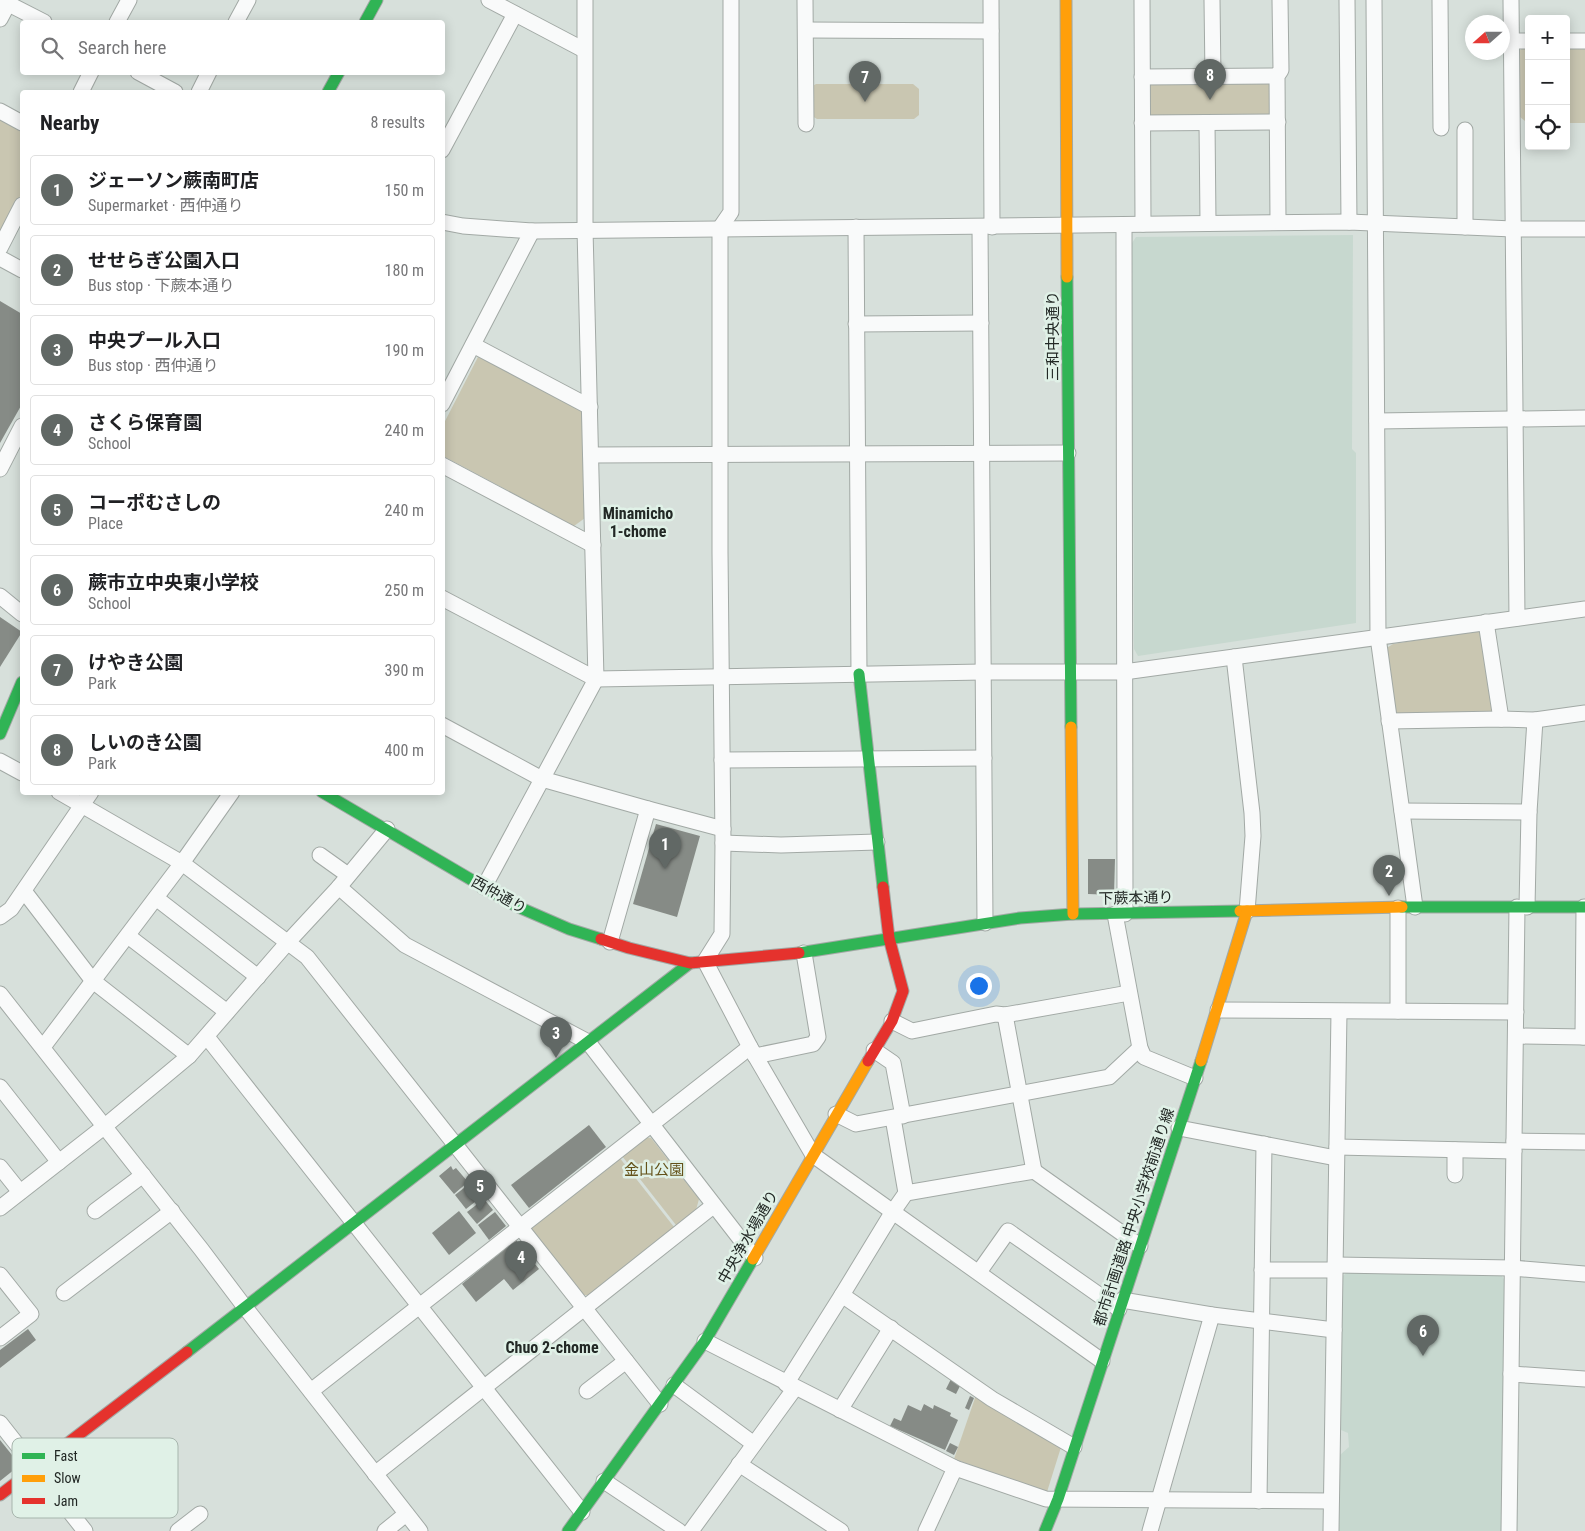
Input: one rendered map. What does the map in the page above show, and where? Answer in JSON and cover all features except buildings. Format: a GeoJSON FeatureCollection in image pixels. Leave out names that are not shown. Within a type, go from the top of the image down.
{"type":"FeatureCollection","features":[{"type":"Feature","properties":{"kind":"street"},"geometry":{"type":"LineString","coordinates":[[118,20],[129,0]]}},
{"type":"Feature","properties":{"kind":"street"},"geometry":{"type":"LineString","coordinates":[[237,20],[248,0]]}},
{"type":"Feature","properties":{"kind":"street"},"geometry":{"type":"LineString","coordinates":[[366,20],[377,0]]}},
{"type":"Feature","properties":{"kind":"street"},"geometry":{"type":"LineString","coordinates":[[489,0],[584,50]]}},
{"type":"Feature","properties":{"kind":"street"},"geometry":{"type":"LineString","coordinates":[[484,887],[596,678],[585,229],[585,0]]}},
{"type":"Feature","properties":{"kind":"street"},"geometry":{"type":"LineString","coordinates":[[73,1438],[244,1306],[354,1224],[588,1042],[698,962],[722,934],[720,228],[731,212],[731,0]]}},
{"type":"Feature","properties":{"kind":"street"},"geometry":{"type":"LineString","coordinates":[[805,0],[806,124]]}},
{"type":"Feature","properties":{"kind":"street"},"geometry":{"type":"LineString","coordinates":[[985,923],[981,323],[986,227],[991,0]]}},
{"type":"Feature","properties":{"kind":"street","name":"三和中央通り"},"geometry":{"type":"LineString","coordinates":[[1066,0],[1073,914]]}},
{"type":"Feature","properties":{"kind":"street"},"geometry":{"type":"LineString","coordinates":[[1142,0],[1143,224]]}},
{"type":"Feature","properties":{"kind":"street"},"geometry":{"type":"LineString","coordinates":[[1212,0],[1213,77]]}},
{"type":"Feature","properties":{"kind":"street"},"geometry":{"type":"LineString","coordinates":[[1278,222],[1277,76],[1280,70],[1280,0]]}},
{"type":"Feature","properties":{"kind":"street"},"geometry":{"type":"LineString","coordinates":[[1347,0],[1350,222]]}},
{"type":"Feature","properties":{"kind":"street"},"geometry":{"type":"LineString","coordinates":[[1374,0],[1378,637],[1415,907]]}},
{"type":"Feature","properties":{"kind":"street"},"geometry":{"type":"LineString","coordinates":[[1440,0],[1441,128]]}},
{"type":"Feature","properties":{"kind":"street"},"geometry":{"type":"LineString","coordinates":[[1511,0],[1517,618]]}},
{"type":"Feature","properties":{"kind":"street"},"geometry":{"type":"LineString","coordinates":[[0,19],[6,1],[40,20]]}},
{"type":"Feature","properties":{"kind":"street"},"geometry":{"type":"LineString","coordinates":[[445,144],[515,14]]}},
{"type":"Feature","properties":{"kind":"street"},"geometry":{"type":"LineString","coordinates":[[806,30],[991,31]]}},
{"type":"Feature","properties":{"kind":"street"},"geometry":{"type":"LineString","coordinates":[[1512,41],[1525,41]]}},
{"type":"Feature","properties":{"kind":"street"},"geometry":{"type":"LineString","coordinates":[[1570,41],[1585,41]]}},
{"type":"Feature","properties":{"kind":"street"},"geometry":{"type":"LineString","coordinates":[[82,90],[90,75]]}},
{"type":"Feature","properties":{"kind":"street"},"geometry":{"type":"LineString","coordinates":[[144,75],[171,90]]}},
{"type":"Feature","properties":{"kind":"street"},"geometry":{"type":"LineString","coordinates":[[200,90],[208,75]]}},
{"type":"Feature","properties":{"kind":"street"},"geometry":{"type":"LineString","coordinates":[[329,90],[337,75]]}},
{"type":"Feature","properties":{"kind":"street"},"geometry":{"type":"LineString","coordinates":[[1142,77],[1277,76]]}},
{"type":"Feature","properties":{"kind":"street"},"geometry":{"type":"LineString","coordinates":[[0,111],[20,122]]}},
{"type":"Feature","properties":{"kind":"street"},"geometry":{"type":"LineString","coordinates":[[1142,123],[1278,122]]}},
{"type":"Feature","properties":{"kind":"street"},"geometry":{"type":"LineString","coordinates":[[1207,123],[1208,223]]}},
{"type":"Feature","properties":{"kind":"street"},"geometry":{"type":"LineString","coordinates":[[1465,130],[1465,226]]}},
{"type":"Feature","properties":{"kind":"street"},"geometry":{"type":"LineString","coordinates":[[0,248],[20,208]]}},
{"type":"Feature","properties":{"kind":"street"},"geometry":{"type":"LineString","coordinates":[[445,223],[464,226],[532,231],[1278,222],[1350,222],[1513,229],[1585,229]]}},
{"type":"Feature","properties":{"kind":"street"},"geometry":{"type":"LineString","coordinates":[[1124,225],[1124,672],[1120,914],[1129,993],[1140,1048],[1144,1057],[1195,1078]]}},
{"type":"Feature","properties":{"kind":"street"},"geometry":{"type":"LineString","coordinates":[[856,227],[859,674]]}},
{"type":"Feature","properties":{"kind":"street"},"geometry":{"type":"LineString","coordinates":[[445,399],[532,231]]}},
{"type":"Feature","properties":{"kind":"street"},"geometry":{"type":"LineString","coordinates":[[0,258],[20,269]]}},
{"type":"Feature","properties":{"kind":"street"},"geometry":{"type":"LineString","coordinates":[[856,324],[981,323]]}},
{"type":"Feature","properties":{"kind":"street"},"geometry":{"type":"LineString","coordinates":[[473,346],[590,407]]}},
{"type":"Feature","properties":{"kind":"street"},"geometry":{"type":"LineString","coordinates":[[1377,421],[1585,418]]}},
{"type":"Feature","properties":{"kind":"street"},"geometry":{"type":"LineString","coordinates":[[0,469],[20,430]]}},
{"type":"Feature","properties":{"kind":"street"},"geometry":{"type":"LineString","coordinates":[[591,455],[720,456],[1068,453]]}},
{"type":"Feature","properties":{"kind":"street"},"geometry":{"type":"LineString","coordinates":[[445,467],[593,545]]}},
{"type":"Feature","properties":{"kind":"street"},"geometry":{"type":"LineString","coordinates":[[0,596],[20,612]]}},
{"type":"Feature","properties":{"kind":"street"},"geometry":{"type":"LineString","coordinates":[[445,600],[596,678],[983,672],[1124,672],[1585,609]]}},
{"type":"Feature","properties":{"kind":"street"},"geometry":{"type":"LineString","coordinates":[[1486,622],[1500,719]]}},
{"type":"Feature","properties":{"kind":"street"},"geometry":{"type":"LineString","coordinates":[[1234,657],[1252,813],[1253,836],[1247,911]]}},
{"type":"Feature","properties":{"kind":"street","name":"中央浄水場通り"},"geometry":{"type":"LineString","coordinates":[[568,1531],[705,1342],[892,1020],[904,991],[888,938],[859,674]]}},
{"type":"Feature","properties":{"kind":"street"},"geometry":{"type":"LineString","coordinates":[[0,734],[20,687]]}},
{"type":"Feature","properties":{"kind":"street"},"geometry":{"type":"LineString","coordinates":[[1389,722],[1535,720],[1585,714]]}},
{"type":"Feature","properties":{"kind":"street"},"geometry":{"type":"LineString","coordinates":[[1513,1531],[1511,1374],[1516,1012],[1535,720]]}},
{"type":"Feature","properties":{"kind":"street"},"geometry":{"type":"LineString","coordinates":[[445,728],[542,779],[648,809],[723,836],[781,844],[877,842]]}},
{"type":"Feature","properties":{"kind":"street"},"geometry":{"type":"LineString","coordinates":[[722,760],[984,758]]}},
{"type":"Feature","properties":{"kind":"street"},"geometry":{"type":"LineString","coordinates":[[0,761],[20,772]]}},
{"type":"Feature","properties":{"kind":"street"},"geometry":{"type":"LineString","coordinates":[[71,795],[87,799],[182,863],[307,957],[660,1404]]}},
{"type":"Feature","properties":{"kind":"street"},"geometry":{"type":"LineString","coordinates":[[43,1047],[128,936],[230,795]]}},
{"type":"Feature","properties":{"kind":"street","name":"西仲通り"},"geometry":{"type":"LineString","coordinates":[[327,795],[516,906],[569,929],[610,942],[698,962]]}},
{"type":"Feature","properties":{"kind":"street"},"geometry":{"type":"LineString","coordinates":[[0,917],[11,909],[87,799]]}},
{"type":"Feature","properties":{"kind":"street"},"geometry":{"type":"LineString","coordinates":[[610,942],[648,809]]}},
{"type":"Feature","properties":{"kind":"street"},"geometry":{"type":"LineString","coordinates":[[1402,811],[1529,812]]}},
{"type":"Feature","properties":{"kind":"street"},"geometry":{"type":"LineString","coordinates":[[0,1208],[105,1126],[189,1056],[344,881],[386,829]]}},
{"type":"Feature","properties":{"kind":"street"},"geometry":{"type":"LineString","coordinates":[[320,855],[406,945],[588,1042],[650,1125],[755,1258]]}},
{"type":"Feature","properties":{"kind":"street"},"geometry":{"type":"LineString","coordinates":[[24,891],[93,981],[189,1056]]}},
{"type":"Feature","properties":{"kind":"street"},"geometry":{"type":"LineString","coordinates":[[156,898],[258,977]]}},
{"type":"Feature","properties":{"kind":"street","name":"下蕨本通り"},"geometry":{"type":"LineString","coordinates":[[698,962],[804,953],[985,923],[1073,914],[1415,907],[1585,907]]}},
{"type":"Feature","properties":{"kind":"street"},"geometry":{"type":"LineString","coordinates":[[1516,1036],[1584,1037],[1585,907]]}},
{"type":"Feature","properties":{"kind":"street"},"geometry":{"type":"LineString","coordinates":[[1398,908],[1398,1011]]}},
{"type":"Feature","properties":{"kind":"street","name":"都市計画道路 中央小学校前通り線"},"geometry":{"type":"LineString","coordinates":[[1045,1531],[1058,1500],[1218,1010],[1247,911]]}},
{"type":"Feature","properties":{"kind":"street"},"geometry":{"type":"LineString","coordinates":[[128,936],[228,1012]]}},
{"type":"Feature","properties":{"kind":"street"},"geometry":{"type":"LineString","coordinates":[[311,1391],[650,1125],[753,1051],[813,1044],[818,1037],[804,953]]}},
{"type":"Feature","properties":{"kind":"street"},"geometry":{"type":"LineString","coordinates":[[698,962],[753,1051],[813,1155],[1102,1361]]}},
{"type":"Feature","properties":{"kind":"street"},"geometry":{"type":"LineString","coordinates":[[892,1020],[912,1031],[996,1014],[1005,1015],[1129,993]]}},
{"type":"Feature","properties":{"kind":"street"},"geometry":{"type":"LineString","coordinates":[[0,994],[172,1211],[420,1531]]}},
{"type":"Feature","properties":{"kind":"street"},"geometry":{"type":"LineString","coordinates":[[1218,1010],[1516,1012]]}},
{"type":"Feature","properties":{"kind":"street"},"geometry":{"type":"LineString","coordinates":[[1331,1531],[1339,1012]]}},
{"type":"Feature","properties":{"kind":"street"},"geometry":{"type":"LineString","coordinates":[[1005,1015],[1034,1171],[1140,1246]]}},
{"type":"Feature","properties":{"kind":"street"},"geometry":{"type":"LineString","coordinates":[[207,1037],[582,1512]]}},
{"type":"Feature","properties":{"kind":"street"},"geometry":{"type":"LineString","coordinates":[[836,1114],[856,1124],[1109,1077],[1140,1048]]}},
{"type":"Feature","properties":{"kind":"street"},"geometry":{"type":"LineString","coordinates":[[691,1531],[754,1444],[892,1213],[906,1193],[894,1063],[874,1050]]}},
{"type":"Feature","properties":{"kind":"street"},"geometry":{"type":"LineString","coordinates":[[0,1087],[59,1162]]}},
{"type":"Feature","properties":{"kind":"street"},"geometry":{"type":"LineString","coordinates":[[1179,1128],[1264,1144],[1337,1152],[1455,1150],[1585,1142]]}},
{"type":"Feature","properties":{"kind":"street"},"geometry":{"type":"LineString","coordinates":[[1259,1501],[1264,1144]]}},
{"type":"Feature","properties":{"kind":"street"},"geometry":{"type":"LineString","coordinates":[[1455,1150],[1455,1175]]}},
{"type":"Feature","properties":{"kind":"street"},"geometry":{"type":"LineString","coordinates":[[0,1167],[20,1192]]}},
{"type":"Feature","properties":{"kind":"street"},"geometry":{"type":"LineString","coordinates":[[906,1193],[1034,1171]]}},
{"type":"Feature","properties":{"kind":"street"},"geometry":{"type":"LineString","coordinates":[[95,1211],[143,1175]]}},
{"type":"Feature","properties":{"kind":"street"},"geometry":{"type":"LineString","coordinates":[[375,1474],[713,1206]]}},
{"type":"Feature","properties":{"kind":"street"},"geometry":{"type":"LineString","coordinates":[[64,1293],[172,1211]]}},
{"type":"Feature","properties":{"kind":"street"},"geometry":{"type":"LineString","coordinates":[[979,1272],[1008,1232],[1121,1305],[1334,1330]]}},
{"type":"Feature","properties":{"kind":"street"},"geometry":{"type":"LineString","coordinates":[[1262,1270],[1512,1268],[1585,1274]]}},
{"type":"Feature","properties":{"kind":"street"},"geometry":{"type":"LineString","coordinates":[[0,1274],[31,1314],[0,1338]]}},
{"type":"Feature","properties":{"kind":"street"},"geometry":{"type":"LineString","coordinates":[[842,1296],[992,1399],[1074,1447]]}},
{"type":"Feature","properties":{"kind":"street"},"geometry":{"type":"LineString","coordinates":[[1150,1531],[1212,1315]]}},
{"type":"Feature","properties":{"kind":"street"},"geometry":{"type":"LineString","coordinates":[[840,1410],[891,1328]]}},
{"type":"Feature","properties":{"kind":"street"},"geometry":{"type":"LineString","coordinates":[[705,1342],[954,1468],[1046,1499],[1331,1501]]}},
{"type":"Feature","properties":{"kind":"street"},"geometry":{"type":"LineString","coordinates":[[587,1391],[626,1361]]}},
{"type":"Feature","properties":{"kind":"street"},"geometry":{"type":"LineString","coordinates":[[1511,1374],[1585,1379]]}},
{"type":"Feature","properties":{"kind":"street"},"geometry":{"type":"LineString","coordinates":[[674,1385],[754,1444]]}},
{"type":"Feature","properties":{"kind":"street"},"geometry":{"type":"LineString","coordinates":[[0,1423],[12,1438]]}},
{"type":"Feature","properties":{"kind":"street"},"geometry":{"type":"LineString","coordinates":[[739,1464],[841,1531]]}},
{"type":"Feature","properties":{"kind":"street"},"geometry":{"type":"LineString","coordinates":[[926,1531],[954,1468]]}},
{"type":"Feature","properties":{"kind":"street"},"geometry":{"type":"LineString","coordinates":[[604,1481],[679,1531]]}},
{"type":"Feature","properties":{"kind":"street"},"geometry":{"type":"LineString","coordinates":[[0,1495],[12,1486]]}},
{"type":"Feature","properties":{"kind":"street"},"geometry":{"type":"LineString","coordinates":[[178,1531],[200,1514]]}},
{"type":"Feature","properties":{"kind":"street"},"geometry":{"type":"LineString","coordinates":[[385,1531],[406,1514]]}},
{"type":"Feature","properties":{"kind":"street"},"geometry":{"type":"LineString","coordinates":[[75,1518],[85,1531]]}},
{"type":"Feature","properties":{"kind":"shaded area"},"geometry":{"type":"Polygon","coordinates":[[[1353,235],[1352,449],[1356,453],[1356,623],[1138,656],[1134,649],[1132,243],[1136,237],[1353,235]]]}},
{"type":"Feature","properties":{"kind":"shaded area"},"geometry":{"type":"Polygon","coordinates":[[[1347,1272],[1501,1275],[1506,1282],[1502,1531],[1339,1531],[1340,1455],[1349,1447],[1348,1433],[1341,1430],[1342,1277],[1347,1272]]]}},
{"type":"Feature","properties":{"kind":"green space"},"geometry":{"type":"Polygon","coordinates":[[[1525,47],[1525,121],[1520,117],[1519,51],[1525,47]]]}},
{"type":"Feature","properties":{"kind":"green space"},"geometry":{"type":"Polygon","coordinates":[[[1570,47],[1585,47],[1585,123],[1570,123],[1570,47]]]}},
{"type":"Feature","properties":{"kind":"green space"},"geometry":{"type":"Polygon","coordinates":[[[1266,81],[1266,84],[1270,84],[1271,115],[1150,116],[1150,83],[1266,81]]]}},
{"type":"Feature","properties":{"kind":"green space"},"geometry":{"type":"Polygon","coordinates":[[[816,84],[913,84],[919,89],[919,115],[914,119],[817,119],[812,116],[811,87],[816,84]]]}},
{"type":"Feature","properties":{"kind":"green space"},"geometry":{"type":"Polygon","coordinates":[[[0,117],[20,129],[20,196],[0,237],[0,117]]]}},
{"type":"Feature","properties":{"kind":"green space"},"geometry":{"type":"Polygon","coordinates":[[[479,355],[583,411],[585,518],[574,526],[445,457],[445,421],[479,355]]]}},
{"type":"Feature","properties":{"kind":"green space"},"geometry":{"type":"Polygon","coordinates":[[[1479,630],[1485,633],[1494,709],[1491,712],[1396,713],[1392,711],[1385,649],[1393,644],[1479,630]]]}},
{"type":"Feature","properties":{"kind":"green space","name":"金山公園"},"geometry":{"type":"Polygon","coordinates":[[[644,1137],[651,1138],[699,1199],[696,1210],[676,1225],[622,1156],[644,1137]]]}},
{"type":"Feature","properties":{"kind":"green space"},"geometry":{"type":"Polygon","coordinates":[[[619,1157],[674,1227],[588,1295],[580,1295],[531,1231],[533,1226],[619,1157]]]}},
{"type":"Feature","properties":{"kind":"green space"},"geometry":{"type":"Polygon","coordinates":[[[976,1395],[1062,1444],[1047,1492],[954,1459],[976,1395]]]}},
{"type":"Feature","properties":{"kind":"traffic: fast"},"geometry":{"type":"LineString","coordinates":[[366,20],[377,0]]}},
{"type":"Feature","properties":{"kind":"traffic: fast"},"geometry":{"type":"LineString","coordinates":[[329,90],[337,75]]}},
{"type":"Feature","properties":{"kind":"traffic: fast"},"geometry":{"type":"LineString","coordinates":[[1067,277],[1071,727]]}},
{"type":"Feature","properties":{"kind":"traffic: fast"},"geometry":{"type":"LineString","coordinates":[[859,674],[883,887]]}},
{"type":"Feature","properties":{"kind":"traffic: fast"},"geometry":{"type":"LineString","coordinates":[[0,734],[20,687]]}},
{"type":"Feature","properties":{"kind":"traffic: fast"},"geometry":{"type":"LineString","coordinates":[[327,795],[516,906],[569,929],[601,939]]}},
{"type":"Feature","properties":{"kind":"traffic: fast"},"geometry":{"type":"LineString","coordinates":[[1402,907],[1585,907]]}},
{"type":"Feature","properties":{"kind":"traffic: fast"},"geometry":{"type":"LineString","coordinates":[[799,953],[1020,918],[1073,914],[1240,911]]}},
{"type":"Feature","properties":{"kind":"traffic: fast"},"geometry":{"type":"LineString","coordinates":[[187,1352],[690,963]]}},
{"type":"Feature","properties":{"kind":"traffic: fast"},"geometry":{"type":"LineString","coordinates":[[1045,1531],[1058,1499],[1201,1061]]}},
{"type":"Feature","properties":{"kind":"traffic: fast"},"geometry":{"type":"LineString","coordinates":[[568,1531],[705,1341],[753,1259]]}},
{"type":"Feature","properties":{"kind":"traffic: slow"},"geometry":{"type":"LineString","coordinates":[[1066,0],[1067,277]]}},
{"type":"Feature","properties":{"kind":"traffic: slow"},"geometry":{"type":"LineString","coordinates":[[1071,727],[1073,914]]}},
{"type":"Feature","properties":{"kind":"traffic: slow"},"geometry":{"type":"LineString","coordinates":[[1240,911],[1402,907]]}},
{"type":"Feature","properties":{"kind":"traffic: slow"},"geometry":{"type":"LineString","coordinates":[[1201,1061],[1247,911]]}},
{"type":"Feature","properties":{"kind":"traffic: slow"},"geometry":{"type":"LineString","coordinates":[[753,1259],[868,1061]]}},
{"type":"Feature","properties":{"kind":"traffic: jam"},"geometry":{"type":"LineString","coordinates":[[868,1061],[892,1021],[903,991],[889,938],[883,887]]}},
{"type":"Feature","properties":{"kind":"traffic: jam"},"geometry":{"type":"LineString","coordinates":[[601,939],[690,963],[799,953]]}},
{"type":"Feature","properties":{"kind":"traffic: jam"},"geometry":{"type":"LineString","coordinates":[[75,1438],[187,1352]]}},
{"type":"Feature","properties":{"kind":"traffic: jam"},"geometry":{"type":"LineString","coordinates":[[0,1495],[12,1486]]}},
{"type":"Feature","properties":{"kind":"place","name":"しいのき公園"},"geometry":{"type":"Point","coordinates":[1210,100]}},
{"type":"Feature","properties":{"kind":"place","name":"けやき公園"},"geometry":{"type":"Point","coordinates":[865,102]}},
{"type":"Feature","properties":{"kind":"place","name":"ジェーソン蕨南町店"},"geometry":{"type":"Point","coordinates":[665,869]}},
{"type":"Feature","properties":{"kind":"place","name":"せせらぎ公園入口"},"geometry":{"type":"Point","coordinates":[1389,896]}},
{"type":"Feature","properties":{"kind":"place","name":"中央プール入口"},"geometry":{"type":"Point","coordinates":[556,1058]}},
{"type":"Feature","properties":{"kind":"place","name":"コーポむさしの"},"geometry":{"type":"Point","coordinates":[480,1211]}},
{"type":"Feature","properties":{"kind":"place","name":"さくら保育園"},"geometry":{"type":"Point","coordinates":[521,1282]}},
{"type":"Feature","properties":{"kind":"place","name":"蕨市立中央東小学校"},"geometry":{"type":"Point","coordinates":[1423,1356]}},
{"type":"Feature","properties":{"kind":"district","name":"Minamicho 1-chome"},"geometry":{"type":"Point","coordinates":[638,522]}},
{"type":"Feature","properties":{"kind":"district","name":"Chuo 2-chome"},"geometry":{"type":"Point","coordinates":[552,1347]}}]}
